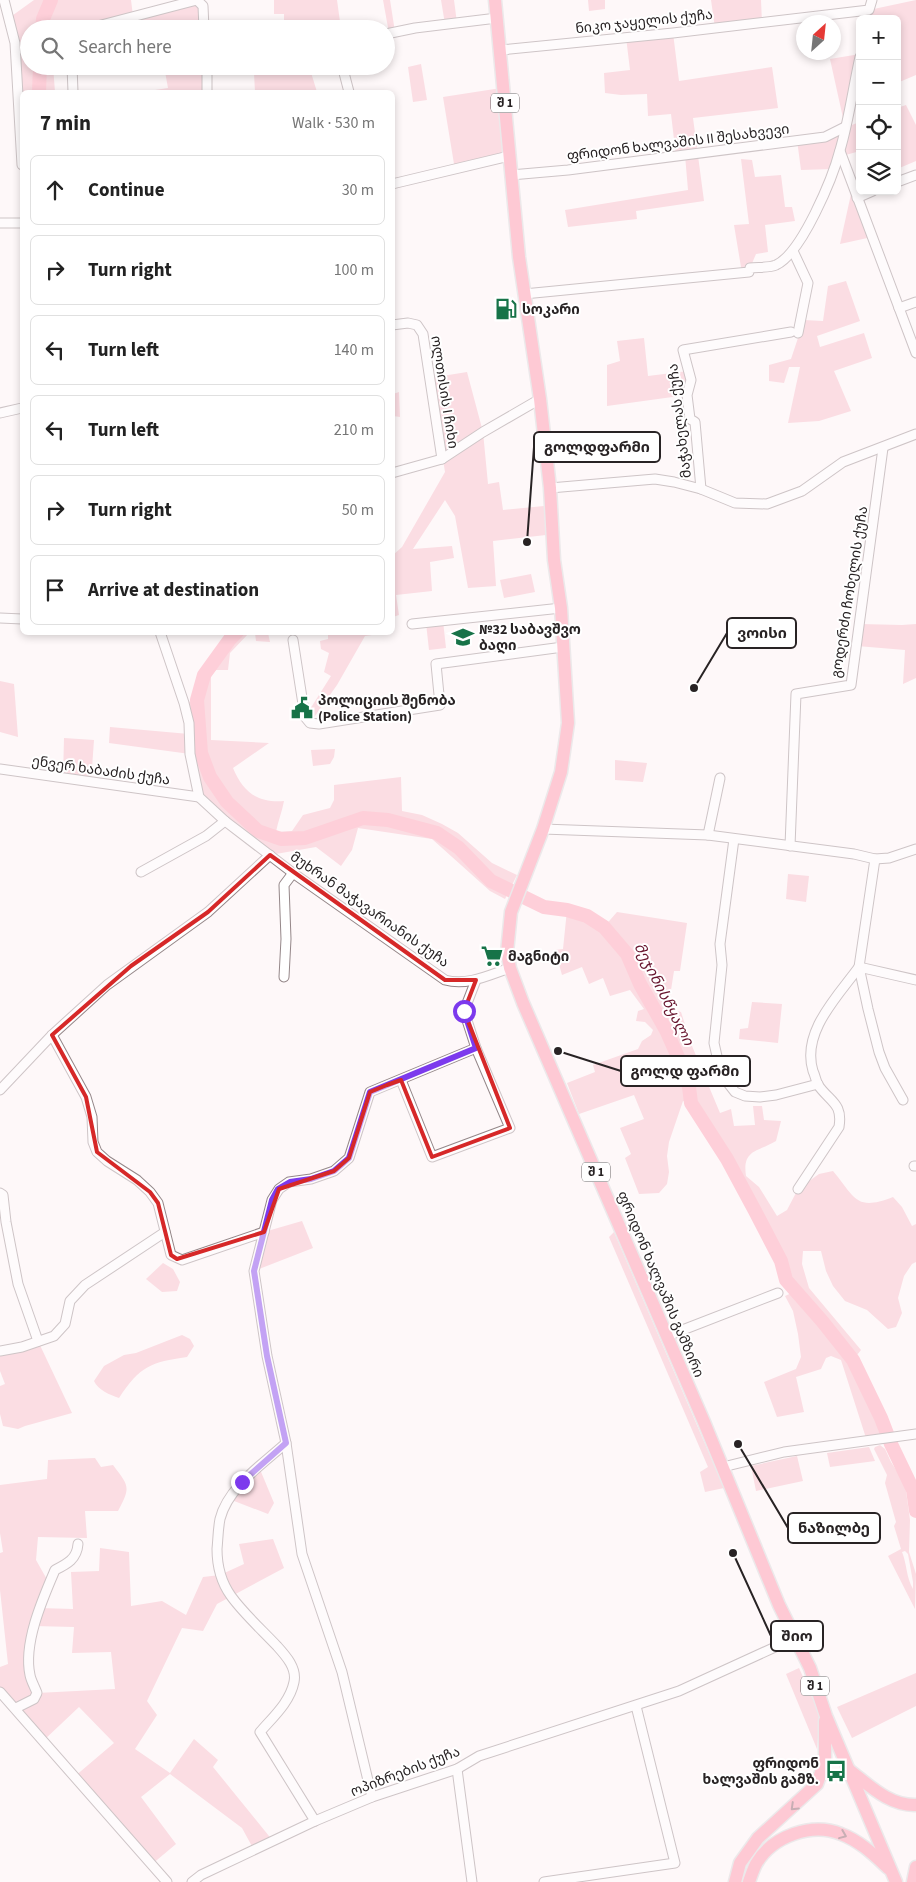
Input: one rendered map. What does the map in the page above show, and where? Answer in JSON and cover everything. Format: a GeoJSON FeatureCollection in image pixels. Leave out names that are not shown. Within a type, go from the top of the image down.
{"type":"FeatureCollection","features":[{"type":"Feature","properties":{"kind":"highway","name":"ფრიდონ ხალვაშის გამზირი"},"geometry":{"type":"LineString","coordinates":[[495,0],[524,294],[540,399],[550,488],[554,560],[561,608],[568,723],[562,772],[544,829],[511,912],[506,952],[523,1003],[723,1467],[779,1605],[810,1668],[826,1716],[893,1877]]}},
{"type":"Feature","properties":{"kind":"highway"},"geometry":{"type":"LineString","coordinates":[[735,1882],[740,1862],[758,1838],[817,1784],[825,1762],[826,1716]]}},
{"type":"Feature","properties":{"kind":"highway"},"geometry":{"type":"LineString","coordinates":[[848,1768],[876,1792],[893,1800],[916,1805]]}},
{"type":"Feature","properties":{"kind":"highway"},"geometry":{"type":"LineString","coordinates":[[749,1882],[757,1863],[771,1848],[788,1836],[810,1830],[840,1833],[856,1841],[871,1852],[893,1877]]}},
{"type":"Feature","properties":{"kind":"highway"},"geometry":{"type":"LineString","coordinates":[[913,1882],[916,1867]]}},
{"type":"Feature","properties":{"kind":"street"},"geometry":{"type":"LineString","coordinates":[[4,0],[15,43],[20,130]]}},
{"type":"Feature","properties":{"kind":"street"},"geometry":{"type":"LineString","coordinates":[[120,20],[197,0],[203,6],[204,20]]}},
{"type":"Feature","properties":{"kind":"street","name":"ნიკო ჯაყელის ქუჩა"},"geometry":{"type":"LineString","coordinates":[[500,50],[869,14],[872,0]]}},
{"type":"Feature","properties":{"kind":"street"},"geometry":{"type":"LineString","coordinates":[[395,32],[497,18]]}},
{"type":"Feature","properties":{"kind":"street"},"geometry":{"type":"LineString","coordinates":[[524,294],[749,272],[750,268],[776,265],[793,251],[808,230],[840,151],[859,60]]}},
{"type":"Feature","properties":{"kind":"street"},"geometry":{"type":"LineString","coordinates":[[72,75],[73,90]]}},
{"type":"Feature","properties":{"kind":"street"},"geometry":{"type":"LineString","coordinates":[[207,75],[207,90]]}},
{"type":"Feature","properties":{"kind":"street"},"geometry":{"type":"LineString","coordinates":[[345,75],[348,90]]}},
{"type":"Feature","properties":{"kind":"street","name":"ფრიდონ ხალვაშის II შესახვევი"},"geometry":{"type":"LineString","coordinates":[[511,175],[568,170],[825,136],[845,127]]}},
{"type":"Feature","properties":{"kind":"street"},"geometry":{"type":"LineString","coordinates":[[840,151],[916,353]]}},
{"type":"Feature","properties":{"kind":"street"},"geometry":{"type":"LineString","coordinates":[[395,183],[509,156]]}},
{"type":"Feature","properties":{"kind":"street"},"geometry":{"type":"LineString","coordinates":[[901,180],[916,174]]}},
{"type":"Feature","properties":{"kind":"street"},"geometry":{"type":"LineString","coordinates":[[857,198],[864,195]]}},
{"type":"Feature","properties":{"kind":"street"},"geometry":{"type":"LineString","coordinates":[[0,223],[20,224]]}},
{"type":"Feature","properties":{"kind":"street","name":"მაჭახელას ქუჩა"},"geometry":{"type":"LineString","coordinates":[[701,489],[695,422],[690,419],[687,394],[691,380],[683,350],[795,333],[808,283],[793,251]]}},
{"type":"Feature","properties":{"kind":"street"},"geometry":{"type":"LineString","coordinates":[[899,308],[916,302]]}},
{"type":"Feature","properties":{"kind":"street","name":"ოლთისის I ჩიხი"},"geometry":{"type":"LineString","coordinates":[[395,325],[408,323],[417,325],[423,334],[442,459]]}},
{"type":"Feature","properties":{"kind":"street"},"geometry":{"type":"LineString","coordinates":[[395,472],[442,459],[483,432],[540,399]]}},
{"type":"Feature","properties":{"kind":"street"},"geometry":{"type":"LineString","coordinates":[[0,413],[20,408]]}},
{"type":"Feature","properties":{"kind":"street","name":"მაჭახელას ქუჩა"},"geometry":{"type":"LineString","coordinates":[[550,488],[655,479],[701,489],[735,503],[767,504],[802,491],[843,462],[916,434]]}},
{"type":"Feature","properties":{"kind":"street","name":"გოდერძი ჩოხელის ქუჩა"},"geometry":{"type":"LineString","coordinates":[[790,846],[796,694],[852,685],[883,448]]}},
{"type":"Feature","properties":{"kind":"street"},"geometry":{"type":"LineString","coordinates":[[412,624],[561,608]]}},
{"type":"Feature","properties":{"kind":"street"},"geometry":{"type":"LineString","coordinates":[[0,618],[20,619]]}},
{"type":"Feature","properties":{"kind":"street"},"geometry":{"type":"LineString","coordinates":[[161,635],[189,723],[190,754],[199,797]]}},
{"type":"Feature","properties":{"kind":"street"},"geometry":{"type":"LineString","coordinates":[[294,640],[303,719],[310,723],[319,724],[440,705],[436,664],[563,647]]}},
{"type":"Feature","properties":{"kind":"street","name":"ენვერ ხაბაძის ქუჩა"},"geometry":{"type":"LineString","coordinates":[[0,769],[199,797]]}},
{"type":"Feature","properties":{"kind":"street"},"geometry":{"type":"LineString","coordinates":[[708,835],[720,778]]}},
{"type":"Feature","properties":{"kind":"street","name":"მუხრან მაჭავარიანის ქუჩა"},"geometry":{"type":"LineString","coordinates":[[199,797],[225,821],[270,856],[445,980],[455,982],[476,980],[510,968]]}},
{"type":"Feature","properties":{"kind":"street"},"geometry":{"type":"LineString","coordinates":[[141,872],[206,836],[225,821]]}},
{"type":"Feature","properties":{"kind":"street"},"geometry":{"type":"LineString","coordinates":[[544,829],[708,835],[854,854],[875,859],[889,858],[916,849]]}},
{"type":"Feature","properties":{"kind":"street"},"geometry":{"type":"LineString","coordinates":[[734,839],[720,944],[722,965],[714,1044],[722,1074],[735,1092],[745,1096],[776,1095],[818,1084]]}},
{"type":"Feature","properties":{"kind":"street"},"geometry":{"type":"LineString","coordinates":[[0,1090],[52,1035],[119,976],[208,912],[270,856]]}},
{"type":"Feature","properties":{"kind":"street"},"geometry":{"type":"LineString","coordinates":[[875,859],[860,967],[868,1010],[879,1052],[903,1100]]}},
{"type":"Feature","properties":{"kind":"street"},"geometry":{"type":"LineString","coordinates":[[284,977],[286,939],[284,885],[293,873]]}},
{"type":"Feature","properties":{"kind":"street"},"geometry":{"type":"LineString","coordinates":[[798,1189],[839,1127],[841,1115],[833,1101],[818,1084],[811,1064],[810,1047],[817,1025],[860,967]]}},
{"type":"Feature","properties":{"kind":"street"},"geometry":{"type":"LineString","coordinates":[[860,967],[916,980]]}},
{"type":"Feature","properties":{"kind":"street"},"geometry":{"type":"LineString","coordinates":[[401,1080],[432,1157],[510,1128],[476,1048],[464,1011],[476,980]]}},
{"type":"Feature","properties":{"kind":"street"},"geometry":{"type":"LineString","coordinates":[[52,1035],[86,1097],[92,1117],[93,1142],[97,1152],[107,1161],[137,1180],[150,1192],[158,1203],[171,1255],[182,1260],[264,1232]]}},
{"type":"Feature","properties":{"kind":"street"},"geometry":{"type":"LineString","coordinates":[[372,1797],[342,1672],[302,1554],[286,1443],[267,1356],[254,1271],[272,1200],[278,1189],[290,1182],[311,1179],[334,1171],[349,1158],[370,1092],[476,1048]]}},
{"type":"Feature","properties":{"kind":"street"},"geometry":{"type":"LineString","coordinates":[[0,1193],[3,1195],[6,1222],[18,1284],[38,1341]]}},
{"type":"Feature","properties":{"kind":"street"},"geometry":{"type":"LineString","coordinates":[[0,1351],[22,1347],[54,1336],[65,1324],[70,1301],[85,1285],[165,1232]]}},
{"type":"Feature","properties":{"kind":"street"},"geometry":{"type":"LineString","coordinates":[[667,1336],[778,1293]]}},
{"type":"Feature","properties":{"kind":"street"},"geometry":{"type":"LineString","coordinates":[[723,1467],[784,1452],[916,1434]]}},
{"type":"Feature","properties":{"kind":"street"},"geometry":{"type":"LineString","coordinates":[[286,1443],[242,1482],[229,1500],[220,1518],[217,1558],[220,1575],[230,1596],[285,1655],[294,1669],[294,1682],[289,1695],[282,1707],[260,1732],[315,1821]]}},
{"type":"Feature","properties":{"kind":"street"},"geometry":{"type":"LineString","coordinates":[[16,1708],[34,1699],[37,1693],[30,1674],[29,1653],[39,1608],[55,1570],[69,1563],[78,1551],[78,1544]]}},
{"type":"Feature","properties":{"kind":"street","name":"ოპიზრების ქუჩა"},"geometry":{"type":"LineString","coordinates":[[192,1882],[201,1875],[315,1821],[372,1797],[457,1769],[479,1756],[636,1706],[679,1690],[795,1638]]}},
{"type":"Feature","properties":{"kind":"street"},"geometry":{"type":"LineString","coordinates":[[0,1692],[167,1882]]}},
{"type":"Feature","properties":{"kind":"street"},"geometry":{"type":"LineString","coordinates":[[544,1882],[675,1864],[636,1706]]}},
{"type":"Feature","properties":{"kind":"street"},"geometry":{"type":"LineString","coordinates":[[457,1769],[472,1882]]}},
{"type":"Feature","properties":{"kind":"highlighted area"},"geometry":{"type":"Polygon","coordinates":[[[270,855],[445,980],[476,980],[464,1011],[510,1128],[432,1157],[401,1080],[387,1085],[370,1092],[349,1158],[334,1171],[279,1189],[264,1232],[177,1259],[171,1255],[158,1203],[150,1192],[97,1152],[86,1097],[52,1035],[131,966],[208,912],[270,855]]]}},
{"type":"Feature","properties":{"kind":"shaded area"},"geometry":{"type":"Polygon","coordinates":[[[34,0],[131,0],[133,16],[197,0],[202,20],[20,20],[20,75],[54,75],[55,90],[20,90],[20,142],[9,18],[34,0]]]}},
{"type":"Feature","properties":{"kind":"shaded area"},"geometry":{"type":"Polygon","coordinates":[[[274,0],[337,0],[340,20],[284,20],[284,14],[274,14],[274,0]]]}},
{"type":"Feature","properties":{"kind":"shaded area"},"geometry":{"type":"Polygon","coordinates":[[[383,0],[390,0],[393,20],[387,20],[383,0]]]}},
{"type":"Feature","properties":{"kind":"shaded area"},"geometry":{"type":"Polygon","coordinates":[[[441,0],[454,0],[457,23],[445,24],[441,0]]]}},
{"type":"Feature","properties":{"kind":"shaded area"},"geometry":{"type":"Polygon","coordinates":[[[588,0],[605,0],[605,9],[589,11],[588,0]]]}},
{"type":"Feature","properties":{"kind":"shaded area"},"geometry":{"type":"Polygon","coordinates":[[[711,0],[761,0],[762,23],[715,28],[711,0]]]}},
{"type":"Feature","properties":{"kind":"shaded area"},"geometry":{"type":"Polygon","coordinates":[[[916,0],[916,75],[901,81],[901,15],[868,15],[869,10],[916,0]]]}},
{"type":"Feature","properties":{"kind":"shaded area"},"geometry":{"type":"Polygon","coordinates":[[[673,33],[679,81],[772,67],[778,108],[693,118],[704,201],[636,211],[637,219],[568,227],[565,210],[688,190],[685,155],[676,156],[671,114],[648,116],[647,94],[621,95],[605,93],[604,73],[630,70],[626,37],[673,33]]]}},
{"type":"Feature","properties":{"kind":"shaded area"},"geometry":{"type":"Polygon","coordinates":[[[856,55],[856,75],[846,127],[856,123],[856,152],[842,156],[833,169],[801,170],[797,140],[845,127],[830,60],[841,60],[841,57],[856,55]]]}},
{"type":"Feature","properties":{"kind":"shaded area"},"geometry":{"type":"Polygon","coordinates":[[[421,64],[427,100],[413,102],[408,67],[421,64]]]}},
{"type":"Feature","properties":{"kind":"shaded area"},"geometry":{"type":"Polygon","coordinates":[[[166,75],[207,75],[207,90],[155,90],[168,88],[166,75]]]}},
{"type":"Feature","properties":{"kind":"shaded area"},"geometry":{"type":"Polygon","coordinates":[[[254,75],[312,75],[316,90],[255,90],[254,75]]]}},
{"type":"Feature","properties":{"kind":"shaded area"},"geometry":{"type":"Polygon","coordinates":[[[501,88],[506,154],[455,170],[443,97],[501,88]]]}},
{"type":"Feature","properties":{"kind":"shaded area"},"geometry":{"type":"Polygon","coordinates":[[[906,105],[916,125],[916,161],[901,167],[901,150],[901,107],[906,105]]]}},
{"type":"Feature","properties":{"kind":"shaded area"},"geometry":{"type":"Polygon","coordinates":[[[741,159],[752,160],[755,177],[781,175],[785,207],[792,207],[795,221],[765,225],[768,252],[756,254],[750,268],[742,273],[734,225],[749,224],[741,159]]]}},
{"type":"Feature","properties":{"kind":"shaded area"},"geometry":{"type":"Polygon","coordinates":[[[853,185],[872,237],[840,244],[853,185]]]}},
{"type":"Feature","properties":{"kind":"shaded area"},"geometry":{"type":"Polygon","coordinates":[[[846,281],[860,321],[817,336],[820,347],[864,333],[872,358],[834,371],[851,411],[819,421],[788,423],[800,367],[789,367],[784,383],[769,381],[769,365],[791,359],[804,320],[823,321],[828,286],[846,281]]]}},
{"type":"Feature","properties":{"kind":"shaded area"},"geometry":{"type":"Polygon","coordinates":[[[644,338],[648,376],[688,371],[687,395],[607,406],[607,365],[620,361],[617,341],[644,338]]]}},
{"type":"Feature","properties":{"kind":"shaded area"},"geometry":{"type":"Polygon","coordinates":[[[467,372],[483,432],[488,484],[499,482],[503,510],[544,506],[546,535],[493,541],[496,586],[468,588],[455,516],[445,500],[413,549],[452,546],[454,558],[430,562],[432,591],[396,595],[399,615],[395,616],[395,553],[402,547],[445,472],[430,378],[467,372]]]}},
{"type":"Feature","properties":{"kind":"shaded area"},"geometry":{"type":"Polygon","coordinates":[[[399,392],[400,417],[395,416],[395,393],[399,392]]]}},
{"type":"Feature","properties":{"kind":"shaded area"},"geometry":{"type":"Polygon","coordinates":[[[531,574],[535,592],[504,598],[500,580],[531,574]]]}},
{"type":"Feature","properties":{"kind":"shaded area"},"geometry":{"type":"Polygon","coordinates":[[[443,621],[446,648],[429,650],[426,623],[443,621]]]}},
{"type":"Feature","properties":{"kind":"shaded area"},"geometry":{"type":"Polygon","coordinates":[[[860,624],[916,624],[916,678],[903,684],[905,650],[857,646],[860,624]]]}},
{"type":"Feature","properties":{"kind":"shaded area"},"geometry":{"type":"Polygon","coordinates":[[[235,635],[247,635],[230,653],[228,670],[216,670],[211,676],[211,740],[269,743],[233,768],[241,784],[252,794],[266,800],[284,801],[276,832],[292,831],[303,815],[330,808],[334,800],[334,785],[401,777],[402,811],[422,815],[442,824],[458,833],[492,863],[517,875],[505,899],[490,891],[432,839],[358,828],[352,850],[341,866],[316,847],[270,855],[199,797],[190,754],[109,743],[110,727],[189,734],[184,703],[197,700],[204,675],[235,635]]]}},
{"type":"Feature","properties":{"kind":"shaded area"},"geometry":{"type":"Polygon","coordinates":[[[255,635],[268,635],[270,642],[256,641],[255,635]]]}},
{"type":"Feature","properties":{"kind":"shaded area"},"geometry":{"type":"Polygon","coordinates":[[[328,635],[372,635],[365,636],[337,685],[310,723],[305,717],[331,676],[324,672],[329,653],[321,649],[320,641],[328,639],[328,635]]]}},
{"type":"Feature","properties":{"kind":"shaded area"},"geometry":{"type":"Polygon","coordinates":[[[0,681],[14,684],[18,737],[0,732],[0,681]]]}},
{"type":"Feature","properties":{"kind":"shaded area"},"geometry":{"type":"Polygon","coordinates":[[[64,738],[94,740],[91,782],[63,778],[64,738]]]}},
{"type":"Feature","properties":{"kind":"shaded area"},"geometry":{"type":"Polygon","coordinates":[[[335,749],[334,757],[330,764],[313,766],[311,750],[335,749]]]}},
{"type":"Feature","properties":{"kind":"shaded area"},"geometry":{"type":"Polygon","coordinates":[[[615,760],[647,763],[643,782],[615,780],[615,760]]]}},
{"type":"Feature","properties":{"kind":"shaded area"},"geometry":{"type":"Polygon","coordinates":[[[788,874],[809,876],[806,902],[786,899],[788,874]]]}},
{"type":"Feature","properties":{"kind":"shaded area"},"geometry":{"type":"Polygon","coordinates":[[[567,910],[587,916],[604,927],[617,912],[687,923],[680,971],[674,971],[668,1009],[681,1012],[692,1046],[720,1113],[731,1109],[734,1126],[755,1125],[753,1106],[762,1106],[764,1120],[781,1121],[776,1141],[749,1156],[745,1167],[746,1176],[759,1187],[777,1216],[787,1210],[798,1189],[819,1174],[833,1171],[857,1199],[871,1203],[893,1197],[902,1207],[912,1226],[916,1224],[916,1262],[912,1264],[904,1276],[898,1298],[902,1313],[896,1327],[888,1329],[867,1310],[845,1301],[833,1286],[826,1271],[821,1251],[803,1251],[802,1264],[809,1288],[861,1350],[853,1360],[849,1361],[883,1435],[866,1438],[841,1360],[831,1356],[826,1358],[821,1369],[796,1377],[804,1412],[777,1417],[764,1382],[796,1369],[801,1357],[793,1311],[785,1296],[796,1291],[786,1280],[781,1261],[727,1159],[691,1103],[683,1101],[669,1142],[667,1184],[659,1193],[639,1194],[625,1158],[631,1154],[620,1128],[644,1119],[634,1095],[579,1114],[567,1083],[595,1072],[593,1065],[638,1049],[642,1041],[651,1035],[653,1030],[645,1022],[636,1021],[638,1011],[644,1009],[630,990],[610,996],[603,978],[589,984],[582,967],[562,975],[555,950],[563,949],[567,910]]]}},
{"type":"Feature","properties":{"kind":"shaded area"},"geometry":{"type":"Polygon","coordinates":[[[752,1002],[782,1004],[778,1043],[739,1039],[740,1029],[748,1028],[752,1002]]]}},
{"type":"Feature","properties":{"kind":"shaded area"},"geometry":{"type":"Polygon","coordinates":[[[302,1221],[313,1248],[254,1271],[264,1232],[302,1221]]]}},
{"type":"Feature","properties":{"kind":"shaded area"},"geometry":{"type":"Polygon","coordinates":[[[614,1232],[724,1488],[705,1492],[700,1472],[708,1467],[609,1237],[614,1232]]]}},
{"type":"Feature","properties":{"kind":"shaded area"},"geometry":{"type":"Polygon","coordinates":[[[163,1263],[173,1269],[180,1282],[177,1291],[162,1292],[146,1279],[163,1263]]]}},
{"type":"Feature","properties":{"kind":"shaded area"},"geometry":{"type":"Polygon","coordinates":[[[182,1335],[190,1339],[194,1346],[187,1357],[164,1361],[147,1367],[133,1379],[119,1398],[101,1390],[94,1381],[104,1366],[124,1355],[136,1353],[182,1335]]]}},
{"type":"Feature","properties":{"kind":"shaded area"},"geometry":{"type":"Polygon","coordinates":[[[38,1341],[72,1413],[18,1429],[3,1426],[0,1414],[0,1386],[5,1384],[0,1371],[0,1351],[38,1341]]]}},
{"type":"Feature","properties":{"kind":"shaded area"},"geometry":{"type":"Polygon","coordinates":[[[880,1445],[885,1449],[905,1484],[910,1520],[909,1552],[916,1574],[915,1609],[888,1556],[901,1549],[894,1526],[896,1522],[885,1483],[887,1475],[874,1449],[880,1445]],[[905,1551],[902,1552],[913,1589],[913,1582],[908,1554],[905,1551]]]}},
{"type":"Feature","properties":{"kind":"shaded area"},"geometry":{"type":"Polygon","coordinates":[[[869,1447],[875,1461],[830,1467],[827,1453],[869,1447]]]}},
{"type":"Feature","properties":{"kind":"shaded area"},"geometry":{"type":"Polygon","coordinates":[[[797,1456],[803,1481],[756,1491],[751,1466],[797,1456]]]}},
{"type":"Feature","properties":{"kind":"shaded area"},"geometry":{"type":"Polygon","coordinates":[[[95,1458],[101,1467],[113,1465],[125,1482],[126,1491],[118,1511],[85,1511],[87,1538],[38,1537],[36,1560],[49,1583],[39,1608],[73,1609],[71,1572],[99,1571],[100,1548],[129,1552],[131,1606],[162,1601],[186,1615],[203,1577],[220,1575],[244,1564],[239,1544],[273,1539],[284,1568],[217,1604],[203,1631],[182,1628],[147,1701],[157,1715],[135,1749],[170,1773],[194,1739],[218,1760],[213,1767],[273,1841],[254,1850],[242,1828],[170,1774],[141,1797],[176,1844],[151,1865],[74,1777],[114,1743],[79,1707],[43,1741],[0,1692],[0,1667],[8,1664],[0,1590],[0,1553],[3,1552],[0,1533],[0,1485],[47,1479],[48,1460],[95,1458]],[[34,1626],[29,1653],[37,1693],[115,1689],[111,1652],[72,1653],[74,1627],[34,1626]]]}},
{"type":"Feature","properties":{"kind":"shaded area"},"geometry":{"type":"Polygon","coordinates":[[[259,1467],[274,1503],[268,1514],[229,1499],[259,1467]]]}},
{"type":"Feature","properties":{"kind":"shaded area"},"geometry":{"type":"Polygon","coordinates":[[[799,1668],[820,1715],[817,1749],[786,1674],[799,1668]]]}},
{"type":"Feature","properties":{"kind":"shaded area"},"geometry":{"type":"Polygon","coordinates":[[[916,1673],[916,1706],[852,1738],[837,1707],[916,1673]]]}},
{"type":"Feature","properties":{"kind":"waterway","name":"მეჯინისწყალი"},"geometry":{"type":"LineString","coordinates":[[43,20],[51,0]]}},
{"type":"Feature","properties":{"kind":"waterway","name":"მეჯინისწყალი"},"geometry":{"type":"LineString","coordinates":[[39,90],[40,75]]}},
{"type":"Feature","properties":{"kind":"waterway","name":"მეჯინისწყალი"},"geometry":{"type":"LineString","coordinates":[[234,635],[204,675],[197,700],[201,753],[210,777],[227,802],[258,831],[281,839],[305,838],[363,818],[388,820],[437,833],[459,848],[491,881],[544,907],[567,910],[587,916],[604,927],[627,954],[640,984],[666,1030],[682,1066],[689,1087],[691,1103],[727,1159],[755,1211],[781,1261],[786,1280],[853,1360],[913,1490],[916,1511]]}},
{"type":"Feature","properties":{"kind":"place","name":"სოკარი"},"geometry":{"type":"Point","coordinates":[506,309]}},
{"type":"Feature","properties":{"kind":"place","name":"გოლდფარმი"},"geometry":{"type":"Point","coordinates":[527,542]}},
{"type":"Feature","properties":{"kind":"place","name":"№32 საბავშვო ბაღი"},"geometry":{"type":"Point","coordinates":[463,637]}},
{"type":"Feature","properties":{"kind":"place","name":"ვოისი"},"geometry":{"type":"Point","coordinates":[694,688]}},
{"type":"Feature","properties":{"kind":"place","name":"პოლიციის შენობა (Police Station)"},"geometry":{"type":"Point","coordinates":[302,708]}},
{"type":"Feature","properties":{"kind":"place","name":"მაგნიტი"},"geometry":{"type":"Point","coordinates":[492,956]}},
{"type":"Feature","properties":{"kind":"place","name":"გოლდ ფარმი"},"geometry":{"type":"Point","coordinates":[558,1051]}},
{"type":"Feature","properties":{"kind":"place","name":"ნაზილბე"},"geometry":{"type":"Point","coordinates":[738,1444]}},
{"type":"Feature","properties":{"kind":"place","name":"შიო"},"geometry":{"type":"Point","coordinates":[733,1553]}},
{"type":"Feature","properties":{"kind":"place","name":"ფრიდონ ხალვაშის გამზ."},"geometry":{"type":"Point","coordinates":[836,1771]}},
{"type":"Feature","properties":{"kind":"route"},"geometry":{"type":"LineString","coordinates":[[242,1482],[286,1443],[267,1356],[254,1271],[272,1200],[278,1189],[290,1182],[311,1179],[334,1171],[349,1158],[370,1092],[476,1048],[464,1011]]}}]}
